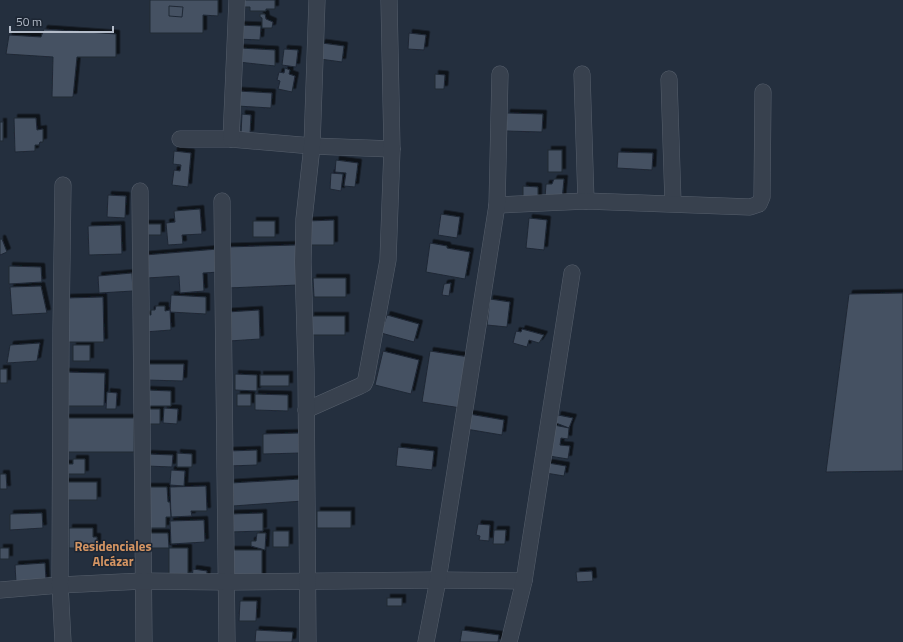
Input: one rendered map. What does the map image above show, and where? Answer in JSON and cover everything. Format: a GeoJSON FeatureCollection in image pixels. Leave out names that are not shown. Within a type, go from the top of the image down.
{"type":"FeatureCollection","features":[{"type":"Feature","properties":{"kind":"street"},"geometry":{"type":"LineString","coordinates":[[231,139],[237,0]]}},
{"type":"Feature","properties":{"kind":"street"},"geometry":{"type":"LineString","coordinates":[[308,642],[303,262],[304,219],[312,146],[317,0]]}},
{"type":"Feature","properties":{"kind":"street"},"geometry":{"type":"LineString","coordinates":[[306,410],[364,384],[366,378],[388,260],[392,149],[389,0]]}},
{"type":"Feature","properties":{"kind":"street"},"geometry":{"type":"LineString","coordinates":[[426,642],[438,580],[498,205],[500,74]]}},
{"type":"Feature","properties":{"kind":"street"},"geometry":{"type":"LineString","coordinates":[[582,74],[586,201]]}},
{"type":"Feature","properties":{"kind":"street"},"geometry":{"type":"LineString","coordinates":[[669,79],[673,203]]}},
{"type":"Feature","properties":{"kind":"street"},"geometry":{"type":"LineString","coordinates":[[498,205],[586,201],[750,207],[759,204],[762,197],[763,92]]}},
{"type":"Feature","properties":{"kind":"street"},"geometry":{"type":"LineString","coordinates":[[180,139],[231,139],[312,146],[392,149]]}},
{"type":"Feature","properties":{"kind":"street"},"geometry":{"type":"LineString","coordinates":[[63,185],[60,585],[63,642]]}},
{"type":"Feature","properties":{"kind":"street"},"geometry":{"type":"LineString","coordinates":[[140,191],[144,642]]}},
{"type":"Feature","properties":{"kind":"street"},"geometry":{"type":"LineString","coordinates":[[222,201],[228,642]]}},
{"type":"Feature","properties":{"kind":"street"},"geometry":{"type":"LineString","coordinates":[[509,642],[524,581],[572,273]]}},
{"type":"Feature","properties":{"kind":"street"},"geometry":{"type":"LineString","coordinates":[[0,590],[60,585],[143,581],[524,581]]}},
{"type":"Feature","properties":{"kind":"building"},"geometry":{"type":"Polygon","coordinates":[[[150,0],[218,0],[218,16],[203,15],[203,33],[150,33],[150,0]]]}},
{"type":"Feature","properties":{"kind":"building"},"geometry":{"type":"Polygon","coordinates":[[[240,0],[275,0],[275,9],[266,9],[266,11],[250,11],[250,7],[240,7],[240,0]]]}},
{"type":"Feature","properties":{"kind":"building"},"geometry":{"type":"Polygon","coordinates":[[[169,6],[183,7],[182,17],[169,16],[169,6]]]}},
{"type":"Feature","properties":{"kind":"building"},"geometry":{"type":"Polygon","coordinates":[[[260,14],[265,14],[266,19],[273,22],[272,28],[262,28],[262,18],[260,17],[260,14]]]}},
{"type":"Feature","properties":{"kind":"building"},"geometry":{"type":"Polygon","coordinates":[[[238,25],[261,26],[260,40],[237,39],[238,25]]]}},
{"type":"Feature","properties":{"kind":"building"},"geometry":{"type":"Polygon","coordinates":[[[44,29],[116,34],[116,57],[77,57],[73,97],[52,97],[53,57],[6,54],[9,35],[41,37],[44,29]]]}},
{"type":"Feature","properties":{"kind":"building"},"geometry":{"type":"Polygon","coordinates":[[[409,33],[426,35],[424,50],[408,49],[409,33]]]}},
{"type":"Feature","properties":{"kind":"building"},"geometry":{"type":"Polygon","coordinates":[[[322,43],[344,46],[342,62],[320,59],[322,43]]]}},
{"type":"Feature","properties":{"kind":"building"},"geometry":{"type":"Polygon","coordinates":[[[240,48],[275,50],[275,66],[238,62],[240,48]]]}},
{"type":"Feature","properties":{"kind":"building"},"geometry":{"type":"Polygon","coordinates":[[[284,49],[298,50],[296,67],[282,65],[284,49]]]}},
{"type":"Feature","properties":{"kind":"building"},"geometry":{"type":"Polygon","coordinates":[[[285,68],[290,70],[289,74],[295,76],[292,92],[278,89],[280,81],[277,80],[279,72],[284,73],[285,68]]]}},
{"type":"Feature","properties":{"kind":"building"},"geometry":{"type":"Polygon","coordinates":[[[435,74],[445,75],[444,89],[435,89],[435,74]]]}},
{"type":"Feature","properties":{"kind":"building"},"geometry":{"type":"Polygon","coordinates":[[[238,91],[272,93],[271,108],[237,106],[238,91]]]}},
{"type":"Feature","properties":{"kind":"building"},"geometry":{"type":"Polygon","coordinates":[[[507,113],[543,114],[542,132],[506,131],[507,113]]]}},
{"type":"Feature","properties":{"kind":"building"},"geometry":{"type":"Polygon","coordinates":[[[242,114],[251,115],[250,134],[241,134],[242,114]]]}},
{"type":"Feature","properties":{"kind":"building"},"geometry":{"type":"Polygon","coordinates":[[[14,118],[36,118],[37,130],[43,129],[43,142],[40,142],[39,145],[35,145],[35,151],[15,152],[14,118]]]}},
{"type":"Feature","properties":{"kind":"building"},"geometry":{"type":"Polygon","coordinates":[[[0,122],[3,122],[3,141],[0,141],[0,122]]]}},
{"type":"Feature","properties":{"kind":"building"},"geometry":{"type":"Polygon","coordinates":[[[548,150],[562,150],[562,172],[548,172],[548,150]]]}},
{"type":"Feature","properties":{"kind":"building"},"geometry":{"type":"Polygon","coordinates":[[[174,151],[191,153],[188,187],[172,185],[174,170],[180,171],[181,165],[173,164],[174,151]]]}},
{"type":"Feature","properties":{"kind":"building"},"geometry":{"type":"Polygon","coordinates":[[[618,152],[653,153],[652,170],[617,168],[618,152]]]}},
{"type":"Feature","properties":{"kind":"building"},"geometry":{"type":"Polygon","coordinates":[[[336,160],[358,163],[355,187],[344,186],[346,173],[335,172],[336,160]]]}},
{"type":"Feature","properties":{"kind":"building"},"geometry":{"type":"Polygon","coordinates":[[[331,173],[343,174],[341,191],[330,189],[331,173]]]}},
{"type":"Feature","properties":{"kind":"building"},"geometry":{"type":"Polygon","coordinates":[[[554,179],[564,179],[562,200],[545,198],[546,184],[552,184],[554,179]]]}},
{"type":"Feature","properties":{"kind":"building"},"geometry":{"type":"Polygon","coordinates":[[[523,186],[538,187],[538,202],[523,202],[523,186]]]}},
{"type":"Feature","properties":{"kind":"building"},"geometry":{"type":"Polygon","coordinates":[[[108,195],[126,196],[125,218],[107,217],[108,195]]]}},
{"type":"Feature","properties":{"kind":"building"},"geometry":{"type":"Polygon","coordinates":[[[200,209],[202,234],[182,235],[183,244],[168,245],[166,223],[175,222],[174,211],[200,209]]]}},
{"type":"Feature","properties":{"kind":"building"},"geometry":{"type":"Polygon","coordinates":[[[441,214],[460,217],[457,238],[438,235],[441,214]]]}},
{"type":"Feature","properties":{"kind":"building"},"geometry":{"type":"Polygon","coordinates":[[[529,218],[547,220],[544,250],[526,248],[529,218]]]}},
{"type":"Feature","properties":{"kind":"building"},"geometry":{"type":"Polygon","coordinates":[[[334,220],[334,245],[309,245],[308,221],[334,220]]]}},
{"type":"Feature","properties":{"kind":"building"},"geometry":{"type":"Polygon","coordinates":[[[253,221],[275,221],[275,237],[253,237],[253,221]]]}},
{"type":"Feature","properties":{"kind":"building"},"geometry":{"type":"Polygon","coordinates":[[[143,224],[161,224],[161,235],[143,235],[143,224]]]}},
{"type":"Feature","properties":{"kind":"building"},"geometry":{"type":"Polygon","coordinates":[[[121,225],[122,254],[89,255],[88,226],[121,225]]]}},
{"type":"Feature","properties":{"kind":"building"},"geometry":{"type":"Polygon","coordinates":[[[0,239],[2,239],[7,252],[0,255],[0,239]]]}},
{"type":"Feature","properties":{"kind":"building"},"geometry":{"type":"Polygon","coordinates":[[[430,243],[470,252],[465,279],[426,272],[430,243]]]}},
{"type":"Feature","properties":{"kind":"building"},"geometry":{"type":"Polygon","coordinates":[[[296,245],[298,285],[228,288],[226,247],[296,245]]]}},
{"type":"Feature","properties":{"kind":"building"},"geometry":{"type":"Polygon","coordinates":[[[218,249],[220,272],[203,273],[204,291],[180,293],[179,276],[147,278],[145,255],[218,249]]]}},
{"type":"Feature","properties":{"kind":"building"},"geometry":{"type":"Polygon","coordinates":[[[9,266],[41,267],[42,282],[9,284],[9,266]]]}},
{"type":"Feature","properties":{"kind":"building"},"geometry":{"type":"Polygon","coordinates":[[[132,273],[133,291],[99,293],[98,276],[132,273]]]}},
{"type":"Feature","properties":{"kind":"building"},"geometry":{"type":"Polygon","coordinates":[[[313,278],[346,278],[346,297],[314,297],[313,278]]]}},
{"type":"Feature","properties":{"kind":"building"},"geometry":{"type":"Polygon","coordinates":[[[451,283],[449,296],[442,295],[444,284],[451,283]]]}},
{"type":"Feature","properties":{"kind":"building"},"geometry":{"type":"Polygon","coordinates":[[[41,286],[47,313],[12,315],[10,287],[41,286]]]}},
{"type":"Feature","properties":{"kind":"building"},"geometry":{"type":"Polygon","coordinates":[[[903,293],[903,471],[826,472],[849,294],[903,293]]]}},
{"type":"Feature","properties":{"kind":"building"},"geometry":{"type":"Polygon","coordinates":[[[171,295],[206,297],[206,314],[170,312],[171,295]]]}},
{"type":"Feature","properties":{"kind":"building"},"geometry":{"type":"Polygon","coordinates":[[[103,297],[104,342],[68,342],[67,298],[103,297]]]}},
{"type":"Feature","properties":{"kind":"building"},"geometry":{"type":"Polygon","coordinates":[[[490,299],[510,302],[507,327],[487,325],[490,299]]]}},
{"type":"Feature","properties":{"kind":"building"},"geometry":{"type":"Polygon","coordinates":[[[156,306],[165,306],[165,311],[170,310],[171,330],[144,332],[142,315],[151,315],[151,310],[155,310],[156,306]]]}},
{"type":"Feature","properties":{"kind":"building"},"geometry":{"type":"Polygon","coordinates":[[[259,310],[260,339],[229,341],[227,312],[259,310]]]}},
{"type":"Feature","properties":{"kind":"building"},"geometry":{"type":"Polygon","coordinates":[[[387,315],[419,324],[414,342],[381,333],[387,315]]]}},
{"type":"Feature","properties":{"kind":"building"},"geometry":{"type":"Polygon","coordinates":[[[311,316],[345,316],[345,335],[311,335],[311,316]]]}},
{"type":"Feature","properties":{"kind":"building"},"geometry":{"type":"Polygon","coordinates":[[[522,329],[544,335],[539,343],[529,340],[527,347],[513,343],[516,331],[521,332],[522,329]]]}},
{"type":"Feature","properties":{"kind":"building"},"geometry":{"type":"Polygon","coordinates":[[[40,343],[37,361],[7,363],[10,345],[40,343]]]}},
{"type":"Feature","properties":{"kind":"building"},"geometry":{"type":"Polygon","coordinates":[[[73,345],[90,345],[90,361],[73,361],[73,345]]]}},
{"type":"Feature","properties":{"kind":"building"},"geometry":{"type":"Polygon","coordinates":[[[383,351],[419,360],[411,394],[375,385],[383,351]]]}},
{"type":"Feature","properties":{"kind":"building"},"geometry":{"type":"Polygon","coordinates":[[[430,351],[469,357],[461,408],[422,402],[430,351]]]}},
{"type":"Feature","properties":{"kind":"building"},"geometry":{"type":"Polygon","coordinates":[[[146,364],[184,364],[183,381],[146,380],[146,364]]]}},
{"type":"Feature","properties":{"kind":"building"},"geometry":{"type":"Polygon","coordinates":[[[0,369],[7,369],[7,383],[0,383],[0,369]]]}},
{"type":"Feature","properties":{"kind":"building"},"geometry":{"type":"Polygon","coordinates":[[[64,372],[105,373],[104,406],[63,406],[64,372]]]}},
{"type":"Feature","properties":{"kind":"building"},"geometry":{"type":"Polygon","coordinates":[[[235,374],[257,375],[257,391],[235,390],[235,374]]]}},
{"type":"Feature","properties":{"kind":"building"},"geometry":{"type":"Polygon","coordinates":[[[260,375],[289,375],[289,386],[260,386],[260,375]]]}},
{"type":"Feature","properties":{"kind":"building"},"geometry":{"type":"Polygon","coordinates":[[[147,390],[171,391],[171,406],[147,406],[147,390]]]}},
{"type":"Feature","properties":{"kind":"building"},"geometry":{"type":"Polygon","coordinates":[[[107,392],[117,393],[116,409],[106,409],[107,392]]]}},
{"type":"Feature","properties":{"kind":"building"},"geometry":{"type":"Polygon","coordinates":[[[237,394],[251,394],[251,406],[237,406],[237,394]]]}},
{"type":"Feature","properties":{"kind":"building"},"geometry":{"type":"Polygon","coordinates":[[[255,394],[288,395],[288,411],[255,410],[255,394]]]}},
{"type":"Feature","properties":{"kind":"building"},"geometry":{"type":"Polygon","coordinates":[[[164,408],[178,409],[177,424],[163,423],[164,408]]]}},
{"type":"Feature","properties":{"kind":"building"},"geometry":{"type":"Polygon","coordinates":[[[144,409],[160,409],[160,424],[145,424],[144,409]]]}},
{"type":"Feature","properties":{"kind":"building"},"geometry":{"type":"Polygon","coordinates":[[[469,414],[504,420],[502,435],[466,429],[469,414]]]}},
{"type":"Feature","properties":{"kind":"building"},"geometry":{"type":"Polygon","coordinates":[[[558,415],[573,418],[569,428],[556,423],[558,415]]]}},
{"type":"Feature","properties":{"kind":"building"},"geometry":{"type":"Polygon","coordinates":[[[64,418],[134,418],[134,452],[64,452],[64,418]]]}},
{"type":"Feature","properties":{"kind":"building"},"geometry":{"type":"Polygon","coordinates":[[[554,425],[569,428],[568,439],[561,438],[560,445],[570,446],[568,459],[549,456],[554,425]]]}},
{"type":"Feature","properties":{"kind":"building"},"geometry":{"type":"Polygon","coordinates":[[[300,433],[300,453],[263,454],[263,434],[300,433]]]}},
{"type":"Feature","properties":{"kind":"building"},"geometry":{"type":"Polygon","coordinates":[[[398,447],[434,451],[432,470],[396,466],[398,447]]]}},
{"type":"Feature","properties":{"kind":"building"},"geometry":{"type":"Polygon","coordinates":[[[257,450],[257,465],[229,466],[229,451],[257,450]]]}},
{"type":"Feature","properties":{"kind":"building"},"geometry":{"type":"Polygon","coordinates":[[[177,453],[192,454],[192,467],[177,467],[177,453]]]}},
{"type":"Feature","properties":{"kind":"building"},"geometry":{"type":"Polygon","coordinates":[[[148,454],[173,455],[172,467],[147,466],[148,454]]]}},
{"type":"Feature","properties":{"kind":"building"},"geometry":{"type":"Polygon","coordinates":[[[73,459],[85,459],[85,474],[65,474],[65,464],[73,464],[73,459]]]}},
{"type":"Feature","properties":{"kind":"building"},"geometry":{"type":"Polygon","coordinates":[[[548,463],[566,466],[564,476],[546,473],[548,463]]]}},
{"type":"Feature","properties":{"kind":"building"},"geometry":{"type":"Polygon","coordinates":[[[171,470],[185,471],[184,486],[170,485],[171,470]]]}},
{"type":"Feature","properties":{"kind":"building"},"geometry":{"type":"Polygon","coordinates":[[[0,474],[6,474],[7,489],[0,489],[0,474]]]}},
{"type":"Feature","properties":{"kind":"building"},"geometry":{"type":"Polygon","coordinates":[[[301,479],[303,501],[233,506],[231,483],[301,479]]]}},
{"type":"Feature","properties":{"kind":"building"},"geometry":{"type":"Polygon","coordinates":[[[64,482],[97,482],[97,500],[64,500],[64,482]]]}},
{"type":"Feature","properties":{"kind":"building"},"geometry":{"type":"Polygon","coordinates":[[[206,486],[207,511],[191,511],[192,516],[171,517],[170,487],[206,486]]]}},
{"type":"Feature","properties":{"kind":"building"},"geometry":{"type":"Polygon","coordinates":[[[143,487],[167,487],[171,517],[166,517],[166,528],[143,528],[143,487]]]}},
{"type":"Feature","properties":{"kind":"building"},"geometry":{"type":"Polygon","coordinates":[[[317,511],[351,511],[351,528],[317,528],[317,511]]]}},
{"type":"Feature","properties":{"kind":"building"},"geometry":{"type":"Polygon","coordinates":[[[42,513],[43,528],[10,530],[10,514],[42,513]]]}},
{"type":"Feature","properties":{"kind":"building"},"geometry":{"type":"Polygon","coordinates":[[[263,513],[263,531],[231,532],[231,514],[263,513]]]}},
{"type":"Feature","properties":{"kind":"building"},"geometry":{"type":"Polygon","coordinates":[[[204,520],[205,542],[171,544],[170,521],[204,520]]]}},
{"type":"Feature","properties":{"kind":"building"},"geometry":{"type":"Polygon","coordinates":[[[478,524],[490,525],[489,541],[479,540],[480,536],[476,535],[478,524]]]}},
{"type":"Feature","properties":{"kind":"building"},"geometry":{"type":"Polygon","coordinates":[[[69,528],[93,528],[93,537],[97,537],[97,548],[69,548],[69,528]]]}},
{"type":"Feature","properties":{"kind":"building"},"geometry":{"type":"Polygon","coordinates":[[[494,530],[506,530],[505,544],[493,544],[494,530]]]}},
{"type":"Feature","properties":{"kind":"building"},"geometry":{"type":"Polygon","coordinates":[[[273,531],[289,531],[289,547],[273,547],[273,531]]]}},
{"type":"Feature","properties":{"kind":"building"},"geometry":{"type":"Polygon","coordinates":[[[143,533],[168,533],[169,548],[144,548],[143,533]]]}},
{"type":"Feature","properties":{"kind":"building"},"geometry":{"type":"Polygon","coordinates":[[[257,533],[266,533],[265,550],[251,546],[251,541],[256,541],[257,533]]]}},
{"type":"Feature","properties":{"kind":"building"},"geometry":{"type":"Polygon","coordinates":[[[0,548],[9,548],[9,559],[0,559],[0,548]]]}},
{"type":"Feature","properties":{"kind":"building"},"geometry":{"type":"Polygon","coordinates":[[[169,548],[188,548],[188,575],[169,576],[169,548]]]}},
{"type":"Feature","properties":{"kind":"building"},"geometry":{"type":"Polygon","coordinates":[[[229,550],[262,550],[262,581],[229,580],[229,550]]]}},
{"type":"Feature","properties":{"kind":"building"},"geometry":{"type":"Polygon","coordinates":[[[45,563],[46,580],[16,582],[15,565],[45,563]]]}},
{"type":"Feature","properties":{"kind":"building"},"geometry":{"type":"Polygon","coordinates":[[[193,569],[207,571],[206,582],[192,580],[193,569]]]}},
{"type":"Feature","properties":{"kind":"building"},"geometry":{"type":"Polygon","coordinates":[[[592,571],[593,581],[577,582],[576,572],[592,571]]]}},
{"type":"Feature","properties":{"kind":"building"},"geometry":{"type":"Polygon","coordinates":[[[387,598],[402,598],[402,606],[387,606],[387,598]]]}},
{"type":"Feature","properties":{"kind":"building"},"geometry":{"type":"Polygon","coordinates":[[[240,601],[257,601],[256,621],[239,621],[240,601]]]}},
{"type":"Feature","properties":{"kind":"building"},"geometry":{"type":"Polygon","coordinates":[[[256,630],[293,632],[292,642],[255,642],[256,630]]]}},
{"type":"Feature","properties":{"kind":"building"},"geometry":{"type":"Polygon","coordinates":[[[462,630],[499,635],[498,642],[460,642],[462,630]]]}},
{"type":"Feature","properties":{"kind":"district","name":"Residenciales Alcázar"},"geometry":{"type":"Point","coordinates":[113,554]}}]}
